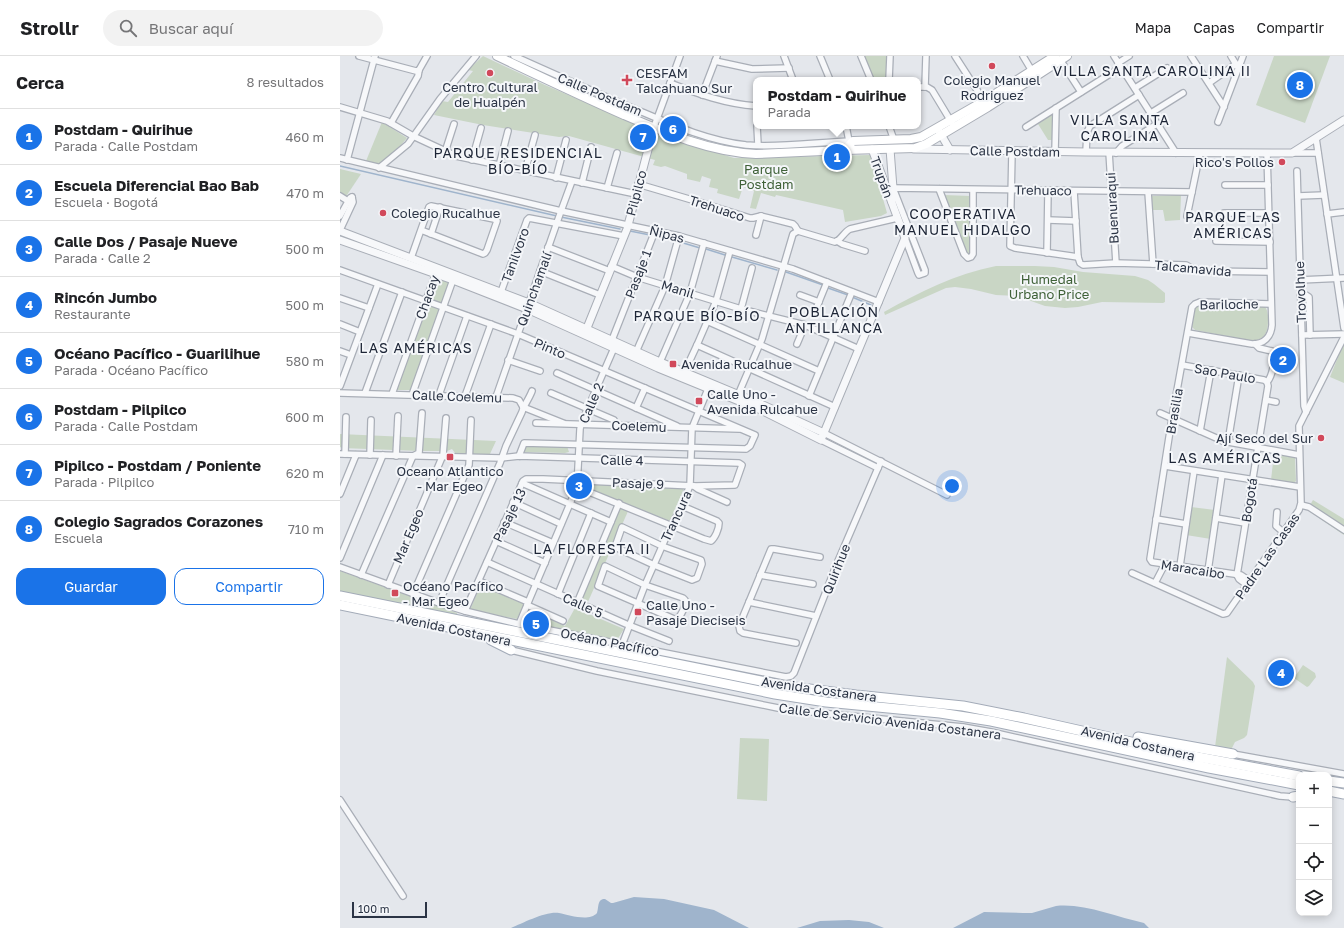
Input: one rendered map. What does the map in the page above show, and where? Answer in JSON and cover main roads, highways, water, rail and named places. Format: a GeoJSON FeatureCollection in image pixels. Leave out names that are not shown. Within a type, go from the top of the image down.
{"type":"FeatureCollection","features":[{"type":"Feature","properties":{"kind":"main road","name":"Calle Postdam"},"geometry":{"type":"LineString","coordinates":[[497,56],[654,127],[702,145],[741,152],[760,154],[911,149],[921,146],[939,132]]}},
{"type":"Feature","properties":{"kind":"main road"},"geometry":{"type":"LineString","coordinates":[[986,104],[1032,71],[1061,58]]}},
{"type":"Feature","properties":{"kind":"main road"},"geometry":{"type":"LineString","coordinates":[[939,132],[1061,58]]}},
{"type":"Feature","properties":{"kind":"main road","name":"Calle Postdam"},"geometry":{"type":"LineString","coordinates":[[845,150],[851,141],[918,138],[939,132]]}},
{"type":"Feature","properties":{"kind":"main road"},"geometry":{"type":"LineString","coordinates":[[872,150],[883,140]]}},
{"type":"Feature","properties":{"kind":"main road","name":"Avenida Costanera"},"geometry":{"type":"LineString","coordinates":[[340,596],[786,686],[963,706],[1296,775]]}},
{"type":"Feature","properties":{"kind":"main road","name":"Avenida Costanera"},"geometry":{"type":"LineString","coordinates":[[340,605],[787,696],[852,705],[940,713],[991,721],[1216,770],[1296,784]]}},
{"type":"Feature","properties":{"kind":"main road"},"geometry":{"type":"LineString","coordinates":[[481,634],[511,650]]}},
{"type":"Feature","properties":{"kind":"main road"},"geometry":{"type":"LineString","coordinates":[[1086,731],[1142,738],[1233,754]]}},
{"type":"Feature","properties":{"kind":"main road"},"geometry":{"type":"LineString","coordinates":[[1332,781],[1344,783]]}},
{"type":"Feature","properties":{"kind":"main road"},"geometry":{"type":"LineString","coordinates":[[1332,792],[1344,794]]}},
{"type":"Feature","properties":{"kind":"water"},"geometry":{"type":"Polygon","coordinates":[[[634,897],[664,899],[714,910],[749,928],[511,928],[535,918],[554,913],[579,917],[593,916],[597,913],[599,902],[602,899],[613,903],[634,897]]]}},
{"type":"Feature","properties":{"kind":"water"},"geometry":{"type":"Polygon","coordinates":[[[1056,906],[1089,908],[1144,923],[1149,928],[953,928],[984,912],[1032,913],[1056,906]]]}},
{"type":"Feature","properties":{"kind":"water"},"geometry":{"type":"Polygon","coordinates":[[[849,920],[869,922],[884,928],[797,928],[820,921],[849,920]]]}},
{"type":"Feature","properties":{"kind":"waterway"},"geometry":{"type":"LineString","coordinates":[[340,166],[557,216]]}},
{"type":"Feature","properties":{"kind":"waterway"},"geometry":{"type":"LineString","coordinates":[[561,217],[620,229]]}},
{"type":"Feature","properties":{"kind":"waterway"},"geometry":{"type":"LineString","coordinates":[[630,231],[650,235]]}},
{"type":"Feature","properties":{"kind":"waterway"},"geometry":{"type":"LineString","coordinates":[[656,236],[675,241]]}},
{"type":"Feature","properties":{"kind":"waterway"},"geometry":{"type":"LineString","coordinates":[[680,242],[700,248]]}},
{"type":"Feature","properties":{"kind":"waterway"},"geometry":{"type":"LineString","coordinates":[[706,249],[725,255]]}},
{"type":"Feature","properties":{"kind":"waterway"},"geometry":{"type":"LineString","coordinates":[[732,257],[777,270]]}},
{"type":"Feature","properties":{"kind":"waterway"},"geometry":{"type":"LineString","coordinates":[[786,272],[823,285]]}},
{"type":"Feature","properties":{"kind":"waterway"},"geometry":{"type":"LineString","coordinates":[[828,288],[848,295]]}},
{"type":"Feature","properties":{"kind":"waterway"},"geometry":{"type":"LineString","coordinates":[[852,297],[871,305]]}},
{"type":"Feature","properties":{"kind":"place","name":"Colegio Manuel Rodriguez"},"geometry":{"type":"Point","coordinates":[992,66]}},
{"type":"Feature","properties":{"kind":"place","name":"Centro Cultural de Hualpén"},"geometry":{"type":"Point","coordinates":[490,73]}},
{"type":"Feature","properties":{"kind":"place","name":"CESFAM Talcahuano Sur"},"geometry":{"type":"Point","coordinates":[627,80]}},
{"type":"Feature","properties":{"kind":"place","name":"Colegio Sagrados Corazones"},"geometry":{"type":"Point","coordinates":[1300,85]}},
{"type":"Feature","properties":{"kind":"place","name":"Postdam - Pilpilco"},"geometry":{"type":"Point","coordinates":[673,129]}},
{"type":"Feature","properties":{"kind":"place","name":"Pipilco - Postdam / Poniente"},"geometry":{"type":"Point","coordinates":[643,137]}},
{"type":"Feature","properties":{"kind":"place","name":"Postdam - Quirihue"},"geometry":{"type":"Point","coordinates":[837,157]}},
{"type":"Feature","properties":{"kind":"place","name":"Rico's Pollos"},"geometry":{"type":"Point","coordinates":[1282,162]}},
{"type":"Feature","properties":{"kind":"place","name":"Colegio Rucalhue"},"geometry":{"type":"Point","coordinates":[383,213]}},
{"type":"Feature","properties":{"kind":"place","name":"Escuela Diferencial Bao Bab"},"geometry":{"type":"Point","coordinates":[1283,360]}},
{"type":"Feature","properties":{"kind":"place","name":"Avenida Rucalhue"},"geometry":{"type":"Point","coordinates":[673,364]}},
{"type":"Feature","properties":{"kind":"place","name":"Calle Uno - Avenida Rulcahue"},"geometry":{"type":"Point","coordinates":[699,401]}},
{"type":"Feature","properties":{"kind":"place","name":"Ají Seco del Sur"},"geometry":{"type":"Point","coordinates":[1321,438]}},
{"type":"Feature","properties":{"kind":"place","name":"Oceano Atlantico - Mar Egeo"},"geometry":{"type":"Point","coordinates":[450,457]}},
{"type":"Feature","properties":{"kind":"place","name":"Calle Dos / Pasaje Nueve"},"geometry":{"type":"Point","coordinates":[579,486]}},
{"type":"Feature","properties":{"kind":"place","name":"Océano Pacífico - Mar Egeo"},"geometry":{"type":"Point","coordinates":[395,593]}},
{"type":"Feature","properties":{"kind":"place","name":"Calle Uno - Pasaje Dieciseis"},"geometry":{"type":"Point","coordinates":[638,612]}},
{"type":"Feature","properties":{"kind":"place","name":"Océano Pacífico - Guarilihue"},"geometry":{"type":"Point","coordinates":[536,624]}},
{"type":"Feature","properties":{"kind":"place","name":"Rincón Jumbo"},"geometry":{"type":"Point","coordinates":[1281,673]}},
{"type":"Feature","properties":{"kind":"district","name":"VILLA SANTA CAROLINA II"},"geometry":{"type":"Point","coordinates":[1152,71]}},
{"type":"Feature","properties":{"kind":"district","name":"VILLA SANTA CAROLINA"},"geometry":{"type":"Point","coordinates":[1120,128]}},
{"type":"Feature","properties":{"kind":"district","name":"PARQUE RESIDENCIAL BÍO-BÍO"},"geometry":{"type":"Point","coordinates":[518,162]}},
{"type":"Feature","properties":{"kind":"district","name":"COOPERATIVA MANUEL HIDALGO"},"geometry":{"type":"Point","coordinates":[963,222]}},
{"type":"Feature","properties":{"kind":"district","name":"PARQUE LAS AMÉRICAS"},"geometry":{"type":"Point","coordinates":[1233,226]}},
{"type":"Feature","properties":{"kind":"district","name":"PARQUE BÍO-BÍO"},"geometry":{"type":"Point","coordinates":[697,316]}},
{"type":"Feature","properties":{"kind":"district","name":"POBLACIÓN ANTILLANCA"},"geometry":{"type":"Point","coordinates":[834,320]}},
{"type":"Feature","properties":{"kind":"district","name":"LAS AMÉRICAS"},"geometry":{"type":"Point","coordinates":[416,348]}},
{"type":"Feature","properties":{"kind":"district","name":"LAS AMÉRICAS"},"geometry":{"type":"Point","coordinates":[1225,458]}},
{"type":"Feature","properties":{"kind":"district","name":"LA FLORESTA II"},"geometry":{"type":"Point","coordinates":[592,549]}},
{"type":"Feature","properties":{"kind":"park label","name":"Parque Postdam"},"geometry":{"type":"Point","coordinates":[766,176]}},
{"type":"Feature","properties":{"kind":"park label","name":"Humedal Urbano Price"},"geometry":{"type":"Point","coordinates":[1049,286]}}]}
